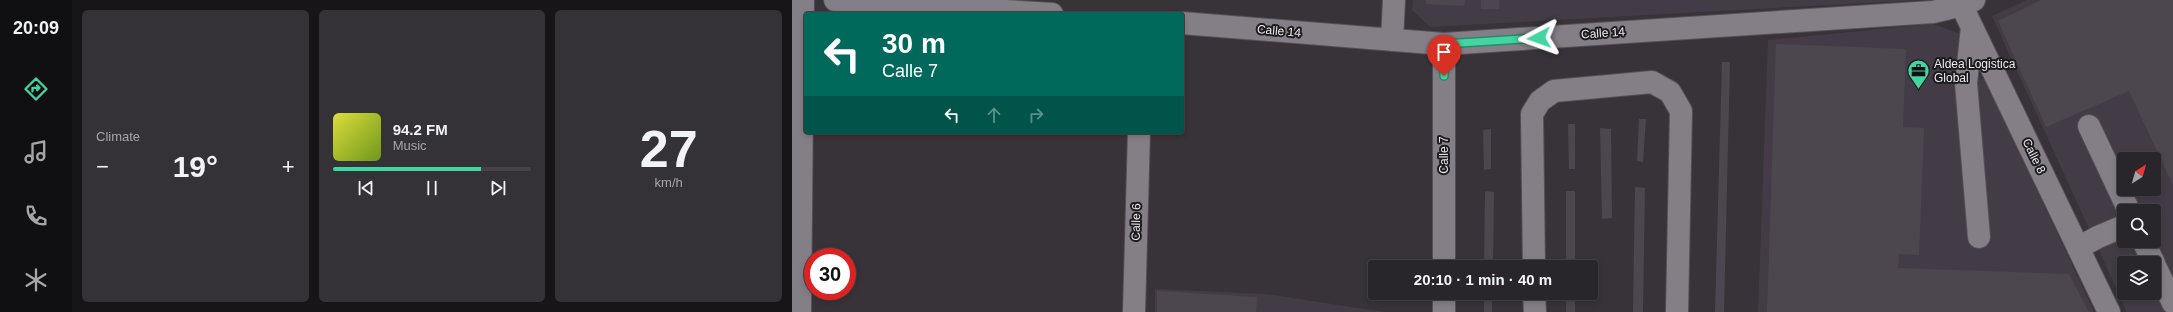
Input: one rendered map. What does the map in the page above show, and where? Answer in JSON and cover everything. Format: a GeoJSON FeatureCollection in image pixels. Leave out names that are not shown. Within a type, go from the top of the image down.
{"type":"FeatureCollection","features":[{"type":"Feature","properties":{"kind":"street"},"geometry":{"type":"LineString","coordinates":[[800,312],[803,0]]}},
{"type":"Feature","properties":{"kind":"street"},"geometry":{"type":"LineString","coordinates":[[835,0],[1021,12]]}},
{"type":"Feature","properties":{"kind":"street"},"geometry":{"type":"LineString","coordinates":[[1392,40],[1394,0]]}},
{"type":"Feature","properties":{"kind":"street","name":"Calle 14"},"geometry":{"type":"LineString","coordinates":[[1184,23],[1444,44],[1933,12],[1965,2]]}},
{"type":"Feature","properties":{"kind":"street","name":"Calle 8"},"geometry":{"type":"LineString","coordinates":[[1965,2],[1972,27],[2109,312]]}},
{"type":"Feature","properties":{"kind":"street"},"geometry":{"type":"LineString","coordinates":[[1972,27],[1966,83],[1979,237]]}},
{"type":"Feature","properties":{"kind":"street","name":"Calle 7"},"geometry":{"type":"LineString","coordinates":[[1444,44],[1444,260]]}},
{"type":"Feature","properties":{"kind":"street"},"geometry":{"type":"LineString","coordinates":[[1534,260],[1532,114],[1540,101],[1554,91],[1652,82],[1670,92],[1681,111],[1677,312]]}},
{"type":"Feature","properties":{"kind":"street"},"geometry":{"type":"LineString","coordinates":[[2089,126],[2126,204]]}},
{"type":"Feature","properties":{"kind":"street"},"geometry":{"type":"LineString","coordinates":[[1134,312],[1139,134]]}},
{"type":"Feature","properties":{"kind":"street"},"geometry":{"type":"LineString","coordinates":[[2078,248],[2117,229]]}},
{"type":"Feature","properties":{"kind":"street"},"geometry":{"type":"LineString","coordinates":[[2161,278],[2173,303]]}},
{"type":"Feature","properties":{"kind":"street"},"geometry":{"type":"LineString","coordinates":[[1444,300],[1444,312]]}},
{"type":"Feature","properties":{"kind":"street"},"geometry":{"type":"LineString","coordinates":[[1534,300],[1534,312]]}},
{"type":"Feature","properties":{"kind":"shaded area"},"geometry":{"type":"Polygon","coordinates":[[[1413,0],[1919,0],[1430,27],[1412,10],[1413,0]]]}},
{"type":"Feature","properties":{"kind":"shaded area"},"geometry":{"type":"Polygon","coordinates":[[[2027,0],[2173,0],[2173,312],[2127,312],[2122,300],[2161,300],[2161,256],[2117,256],[2117,290],[1992,16],[2027,0]]]}},
{"type":"Feature","properties":{"kind":"shaded area"},"geometry":{"type":"Polygon","coordinates":[[[1933,24],[1961,34],[1966,78],[1986,80],[2094,312],[1758,312],[1768,40],[1933,24]]]}},
{"type":"Feature","properties":{"kind":"shaded area"},"geometry":{"type":"Polygon","coordinates":[[[1155,289],[1266,294],[1384,312],[1155,312],[1155,289]]]}},
{"type":"Feature","properties":{"kind":"building"},"geometry":{"type":"Polygon","coordinates":[[[1426,0],[1465,0],[1464,6],[1426,4],[1426,0]]]}},
{"type":"Feature","properties":{"kind":"building"},"geometry":{"type":"Polygon","coordinates":[[[1481,0],[1499,0],[1499,9],[1481,9],[1481,0]]]}},
{"type":"Feature","properties":{"kind":"building"},"geometry":{"type":"Polygon","coordinates":[[[2041,0],[2173,0],[2173,185],[2161,159],[2161,152],[2158,152],[2129,91],[2046,127],[1998,21],[2041,0]]]}},
{"type":"Feature","properties":{"kind":"building"},"geometry":{"type":"Polygon","coordinates":[[[1776,44],[1906,49],[1903,127],[1924,128],[1919,255],[1899,254],[1898,268],[2069,274],[2089,312],[1767,312],[1776,44]]]}},
{"type":"Feature","properties":{"kind":"building"},"geometry":{"type":"Polygon","coordinates":[[[1722,62],[1730,62],[1724,312],[1715,312],[1722,62]]]}},
{"type":"Feature","properties":{"kind":"building"},"geometry":{"type":"Polygon","coordinates":[[[1639,119],[1646,119],[1643,162],[1637,161],[1639,119]]]}},
{"type":"Feature","properties":{"kind":"building"},"geometry":{"type":"Polygon","coordinates":[[[1568,124],[1575,124],[1575,169],[1569,169],[1568,124]]]}},
{"type":"Feature","properties":{"kind":"building"},"geometry":{"type":"Polygon","coordinates":[[[1600,128],[1611,129],[1612,218],[1602,219],[1600,128]]]}},
{"type":"Feature","properties":{"kind":"building"},"geometry":{"type":"Polygon","coordinates":[[[1491,129],[1491,169],[1484,170],[1483,130],[1491,129]]]}},
{"type":"Feature","properties":{"kind":"building"},"geometry":{"type":"Polygon","coordinates":[[[1635,187],[1645,188],[1643,312],[1633,312],[1635,187]]]}},
{"type":"Feature","properties":{"kind":"building"},"geometry":{"type":"Polygon","coordinates":[[[1485,191],[1494,192],[1493,260],[1484,260],[1485,191]]]}},
{"type":"Feature","properties":{"kind":"building"},"geometry":{"type":"Polygon","coordinates":[[[1566,191],[1575,191],[1575,260],[1566,260],[1566,191]]]}},
{"type":"Feature","properties":{"kind":"building"},"geometry":{"type":"Polygon","coordinates":[[[1157,291],[1257,297],[1256,312],[1157,312],[1157,291]]]}},
{"type":"Feature","properties":{"kind":"building"},"geometry":{"type":"Polygon","coordinates":[[[1484,300],[1492,300],[1492,312],[1484,312],[1484,300]]]}},
{"type":"Feature","properties":{"kind":"building"},"geometry":{"type":"Polygon","coordinates":[[[1566,300],[1575,300],[1575,312],[1566,312],[1566,300]]]}},
{"type":"Feature","properties":{"kind":"slow traffic"},"geometry":{"type":"LineString","coordinates":[[1444,61],[1444,44],[1452,43]]}},
{"type":"Feature","properties":{"kind":"place","name":"Aldea Logistica Global"},"geometry":{"type":"Point","coordinates":[1918,90]}},
{"type":"Feature","properties":{"kind":"route"},"geometry":{"type":"LineString","coordinates":[[1444,76],[1444,44],[1539,38]]}}]}
